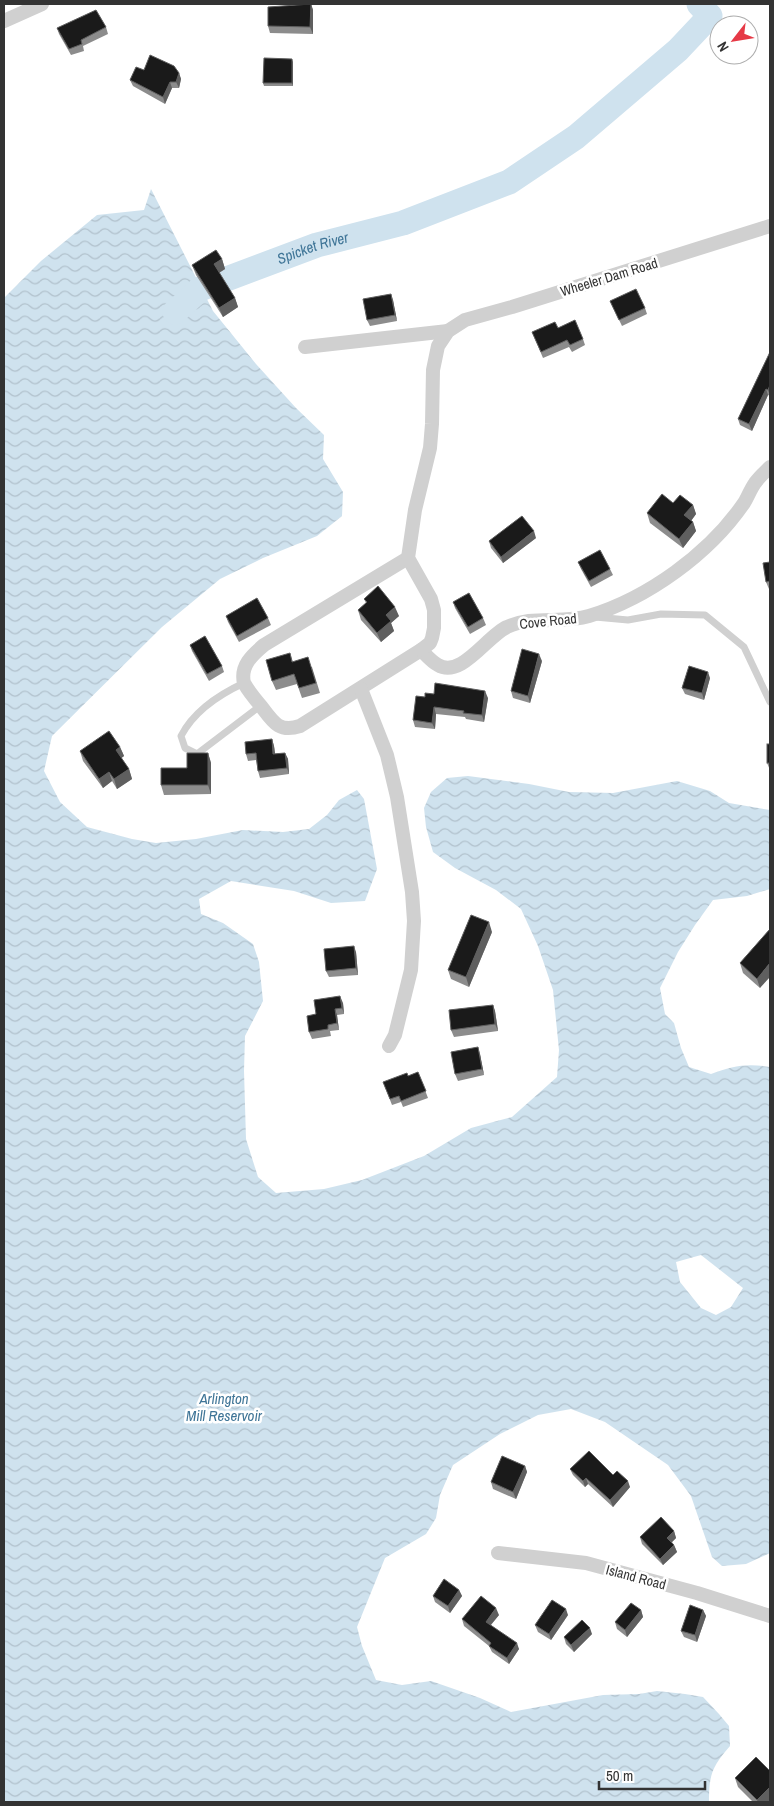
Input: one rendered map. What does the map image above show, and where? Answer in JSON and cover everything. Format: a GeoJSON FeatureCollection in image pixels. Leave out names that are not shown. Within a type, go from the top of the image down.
{"type":"FeatureCollection","features":[{"type":"Feature","properties":{"kind":"street"},"geometry":{"type":"LineString","coordinates":[[4,21],[42,4]]}},
{"type":"Feature","properties":{"kind":"street","name":"Wheeler Dam Road"},"geometry":{"type":"LineString","coordinates":[[305,347],[448,331],[465,320],[770,226]]}},
{"type":"Feature","properties":{"kind":"street"},"geometry":{"type":"LineString","coordinates":[[408,558],[264,646],[247,662],[242,677],[244,683],[260,706],[278,726],[293,728],[300,726],[430,644],[434,610],[431,599],[408,558],[415,510],[430,448],[433,370],[438,346],[448,331]]}},
{"type":"Feature","properties":{"kind":"street","name":"Cove Road"},"geometry":{"type":"LineString","coordinates":[[421,650],[438,666],[449,669],[468,659],[494,634],[506,627],[518,623],[570,620],[587,617],[648,590],[680,568],[721,530],[744,503],[755,483],[770,467]]}},
{"type":"Feature","properties":{"kind":"street"},"geometry":{"type":"LineString","coordinates":[[361,689],[387,756],[397,797],[412,892],[414,921],[411,970],[392,1041]]}},
{"type":"Feature","properties":{"kind":"street","name":"Island Road"},"geometry":{"type":"LineString","coordinates":[[498,1553],[586,1563],[698,1593],[770,1616]]}},
{"type":"Feature","properties":{"kind":"lane"},"geometry":{"type":"LineString","coordinates":[[587,617],[628,620],[661,614],[705,615],[744,647],[770,702]]}},
{"type":"Feature","properties":{"kind":"lane"},"geometry":{"type":"LineString","coordinates":[[244,683],[231,689],[199,711],[187,725],[181,736],[185,748],[197,754],[260,706]]}},
{"type":"Feature","properties":{"kind":"water","name":"Arlington Mill Reservoir"},"geometry":{"type":"Polygon","coordinates":[[[151,189],[213,311],[256,364],[296,408],[324,435],[323,459],[343,492],[342,516],[317,536],[263,558],[220,579],[162,627],[52,736],[44,771],[60,802],[87,827],[132,839],[156,843],[196,839],[243,830],[283,832],[309,829],[327,815],[339,800],[357,790],[364,799],[377,869],[365,901],[331,903],[294,891],[231,881],[199,899],[201,914],[223,923],[253,944],[259,962],[263,1001],[245,1036],[244,1071],[246,1139],[258,1177],[276,1193],[324,1189],[362,1180],[424,1156],[471,1128],[512,1117],[557,1077],[559,1050],[553,990],[538,946],[521,909],[496,890],[455,868],[433,852],[426,827],[424,808],[431,792],[447,778],[468,776],[529,784],[569,792],[613,793],[677,781],[710,791],[729,803],[770,810],[770,889],[747,896],[713,900],[678,952],[660,988],[665,1014],[674,1023],[689,1067],[711,1074],[740,1066],[770,1067],[770,1553],[746,1564],[722,1566],[712,1557],[691,1496],[668,1465],[605,1422],[571,1409],[538,1415],[500,1434],[453,1465],[440,1495],[436,1518],[426,1534],[385,1558],[357,1627],[362,1646],[376,1680],[402,1685],[431,1681],[480,1698],[511,1712],[603,1695],[639,1694],[657,1691],[703,1697],[729,1726],[730,1746],[713,1771],[709,1802],[4,1802],[4,298],[41,261],[97,215],[144,210],[151,189]],[[701,1255],[676,1262],[680,1282],[701,1308],[716,1315],[731,1307],[743,1288],[701,1255]]]}},
{"type":"Feature","properties":{"kind":"building"},"geometry":{"type":"Polygon","coordinates":[[[311,4],[310,27],[268,26],[268,7],[311,4]]]}},
{"type":"Feature","properties":{"kind":"building"},"geometry":{"type":"Polygon","coordinates":[[[96,10],[106,27],[81,40],[82,44],[69,49],[57,28],[96,10]]]}},
{"type":"Feature","properties":{"kind":"building"},"geometry":{"type":"Polygon","coordinates":[[[150,55],[174,66],[179,73],[176,82],[170,82],[163,97],[130,80],[136,67],[144,70],[150,55]]]}},
{"type":"Feature","properties":{"kind":"building"},"geometry":{"type":"Polygon","coordinates":[[[264,58],[292,59],[292,83],[263,83],[264,58]]]}},
{"type":"Feature","properties":{"kind":"building"},"geometry":{"type":"Polygon","coordinates":[[[216,250],[222,259],[214,264],[235,298],[219,308],[192,265],[216,250]]]}},
{"type":"Feature","properties":{"kind":"building"},"geometry":{"type":"Polygon","coordinates":[[[636,289],[645,308],[619,320],[610,301],[636,289]]]}},
{"type":"Feature","properties":{"kind":"building"},"geometry":{"type":"Polygon","coordinates":[[[391,294],[395,315],[367,320],[363,299],[391,294]]]}},
{"type":"Feature","properties":{"kind":"building"},"geometry":{"type":"Polygon","coordinates":[[[575,320],[583,339],[570,345],[567,340],[541,352],[532,332],[555,322],[558,328],[575,320]]]}},
{"type":"Feature","properties":{"kind":"building"},"geometry":{"type":"Polygon","coordinates":[[[770,352],[770,385],[768,390],[766,389],[749,424],[738,419],[770,352]]]}},
{"type":"Feature","properties":{"kind":"building"},"geometry":{"type":"Polygon","coordinates":[[[662,494],[673,503],[680,495],[693,505],[684,515],[693,522],[679,539],[647,513],[662,494]]]}},
{"type":"Feature","properties":{"kind":"building"},"geometry":{"type":"Polygon","coordinates":[[[522,516],[534,531],[501,557],[489,541],[522,516]]]}},
{"type":"Feature","properties":{"kind":"building"},"geometry":{"type":"Polygon","coordinates":[[[600,550],[610,569],[589,581],[578,562],[600,550]]]}},
{"type":"Feature","properties":{"kind":"building"},"geometry":{"type":"Polygon","coordinates":[[[770,562],[770,581],[766,582],[763,563],[770,562]]]}},
{"type":"Feature","properties":{"kind":"building"},"geometry":{"type":"Polygon","coordinates":[[[378,586],[395,607],[386,615],[391,621],[377,633],[358,610],[367,602],[364,599],[378,586]]]}},
{"type":"Feature","properties":{"kind":"building"},"geometry":{"type":"Polygon","coordinates":[[[469,593],[483,618],[468,627],[453,602],[469,593]]]}},
{"type":"Feature","properties":{"kind":"building"},"geometry":{"type":"Polygon","coordinates":[[[257,598],[268,618],[237,636],[226,616],[257,598]]]}},
{"type":"Feature","properties":{"kind":"building"},"geometry":{"type":"Polygon","coordinates":[[[205,636],[222,666],[207,674],[190,645],[205,636]]]}},
{"type":"Feature","properties":{"kind":"building"},"geometry":{"type":"Polygon","coordinates":[[[522,649],[539,654],[528,696],[511,691],[522,649]]]}},
{"type":"Feature","properties":{"kind":"building"},"geometry":{"type":"Polygon","coordinates":[[[290,653],[292,662],[308,657],[316,683],[299,688],[294,674],[272,681],[266,660],[290,653]]]}},
{"type":"Feature","properties":{"kind":"building"},"geometry":{"type":"Polygon","coordinates":[[[689,666],[708,672],[702,693],[682,688],[689,666]]]}},
{"type":"Feature","properties":{"kind":"building"},"geometry":{"type":"Polygon","coordinates":[[[435,683],[485,691],[482,715],[434,707],[432,723],[413,720],[416,696],[425,697],[425,693],[434,694],[435,683]]]}},
{"type":"Feature","properties":{"kind":"building"},"geometry":{"type":"Polygon","coordinates":[[[109,731],[120,747],[116,750],[129,769],[114,779],[109,772],[99,779],[80,751],[109,731]]]}},
{"type":"Feature","properties":{"kind":"building"},"geometry":{"type":"Polygon","coordinates":[[[272,739],[273,754],[285,753],[287,768],[258,771],[256,753],[246,754],[245,742],[272,739]]]}},
{"type":"Feature","properties":{"kind":"building"},"geometry":{"type":"Polygon","coordinates":[[[767,744],[770,744],[770,763],[767,763],[767,744]]]}},
{"type":"Feature","properties":{"kind":"building"},"geometry":{"type":"Polygon","coordinates":[[[187,753],[208,753],[208,785],[161,785],[161,768],[187,768],[187,753]]]}},
{"type":"Feature","properties":{"kind":"building"},"geometry":{"type":"Polygon","coordinates":[[[471,915],[489,922],[466,977],[448,970],[471,915]]]}},
{"type":"Feature","properties":{"kind":"building"},"geometry":{"type":"Polygon","coordinates":[[[770,929],[770,963],[757,979],[740,963],[770,929]]]}},
{"type":"Feature","properties":{"kind":"building"},"geometry":{"type":"Polygon","coordinates":[[[354,946],[356,968],[326,971],[324,949],[354,946]]]}},
{"type":"Feature","properties":{"kind":"building"},"geometry":{"type":"Polygon","coordinates":[[[340,996],[342,1008],[335,1009],[337,1023],[328,1025],[328,1029],[309,1032],[307,1016],[316,1014],[314,1000],[340,996]]]}},
{"type":"Feature","properties":{"kind":"building"},"geometry":{"type":"Polygon","coordinates":[[[493,1005],[495,1024],[451,1030],[449,1010],[493,1005]]]}},
{"type":"Feature","properties":{"kind":"building"},"geometry":{"type":"Polygon","coordinates":[[[478,1047],[482,1069],[455,1074],[451,1052],[478,1047]]]}},
{"type":"Feature","properties":{"kind":"building"},"geometry":{"type":"Polygon","coordinates":[[[418,1072],[426,1091],[401,1101],[399,1096],[390,1099],[383,1082],[407,1073],[408,1076],[418,1072]]]}},
{"type":"Feature","properties":{"kind":"building"},"geometry":{"type":"Polygon","coordinates":[[[589,1451],[613,1475],[617,1471],[628,1481],[610,1500],[586,1478],[583,1481],[570,1469],[589,1451]]]}},
{"type":"Feature","properties":{"kind":"building"},"geometry":{"type":"Polygon","coordinates":[[[502,1456],[525,1466],[513,1492],[491,1482],[502,1456]]]}},
{"type":"Feature","properties":{"kind":"building"},"geometry":{"type":"Polygon","coordinates":[[[661,1517],[674,1531],[667,1538],[674,1545],[660,1559],[640,1537],[661,1517]]]}},
{"type":"Feature","properties":{"kind":"building"},"geometry":{"type":"Polygon","coordinates":[[[444,1579],[459,1590],[448,1606],[433,1596],[444,1579]]]}},
{"type":"Feature","properties":{"kind":"building"},"geometry":{"type":"Polygon","coordinates":[[[481,1596],[496,1608],[486,1622],[517,1643],[507,1658],[489,1646],[491,1643],[462,1619],[481,1596]]]}},
{"type":"Feature","properties":{"kind":"building"},"geometry":{"type":"Polygon","coordinates":[[[552,1600],[566,1609],[549,1634],[535,1625],[552,1600]]]}},
{"type":"Feature","properties":{"kind":"building"},"geometry":{"type":"Polygon","coordinates":[[[631,1603],[641,1610],[625,1630],[615,1622],[631,1603]]]}},
{"type":"Feature","properties":{"kind":"building"},"geometry":{"type":"Polygon","coordinates":[[[690,1605],[703,1610],[695,1635],[681,1631],[690,1605]]]}},
{"type":"Feature","properties":{"kind":"building"},"geometry":{"type":"Polygon","coordinates":[[[582,1620],[590,1628],[571,1645],[564,1637],[582,1620]]]}},
{"type":"Feature","properties":{"kind":"building"},"geometry":{"type":"Polygon","coordinates":[[[756,1757],[770,1771],[770,1787],[757,1800],[735,1778],[756,1757]]]}},
{"type":"Feature","properties":{"kind":"waterway","name":"Spicket River"},"geometry":{"type":"LineString","coordinates":[[175,312],[200,289],[317,245],[403,223],[509,182],[576,137],[678,50],[710,16],[699,4]]}}]}
